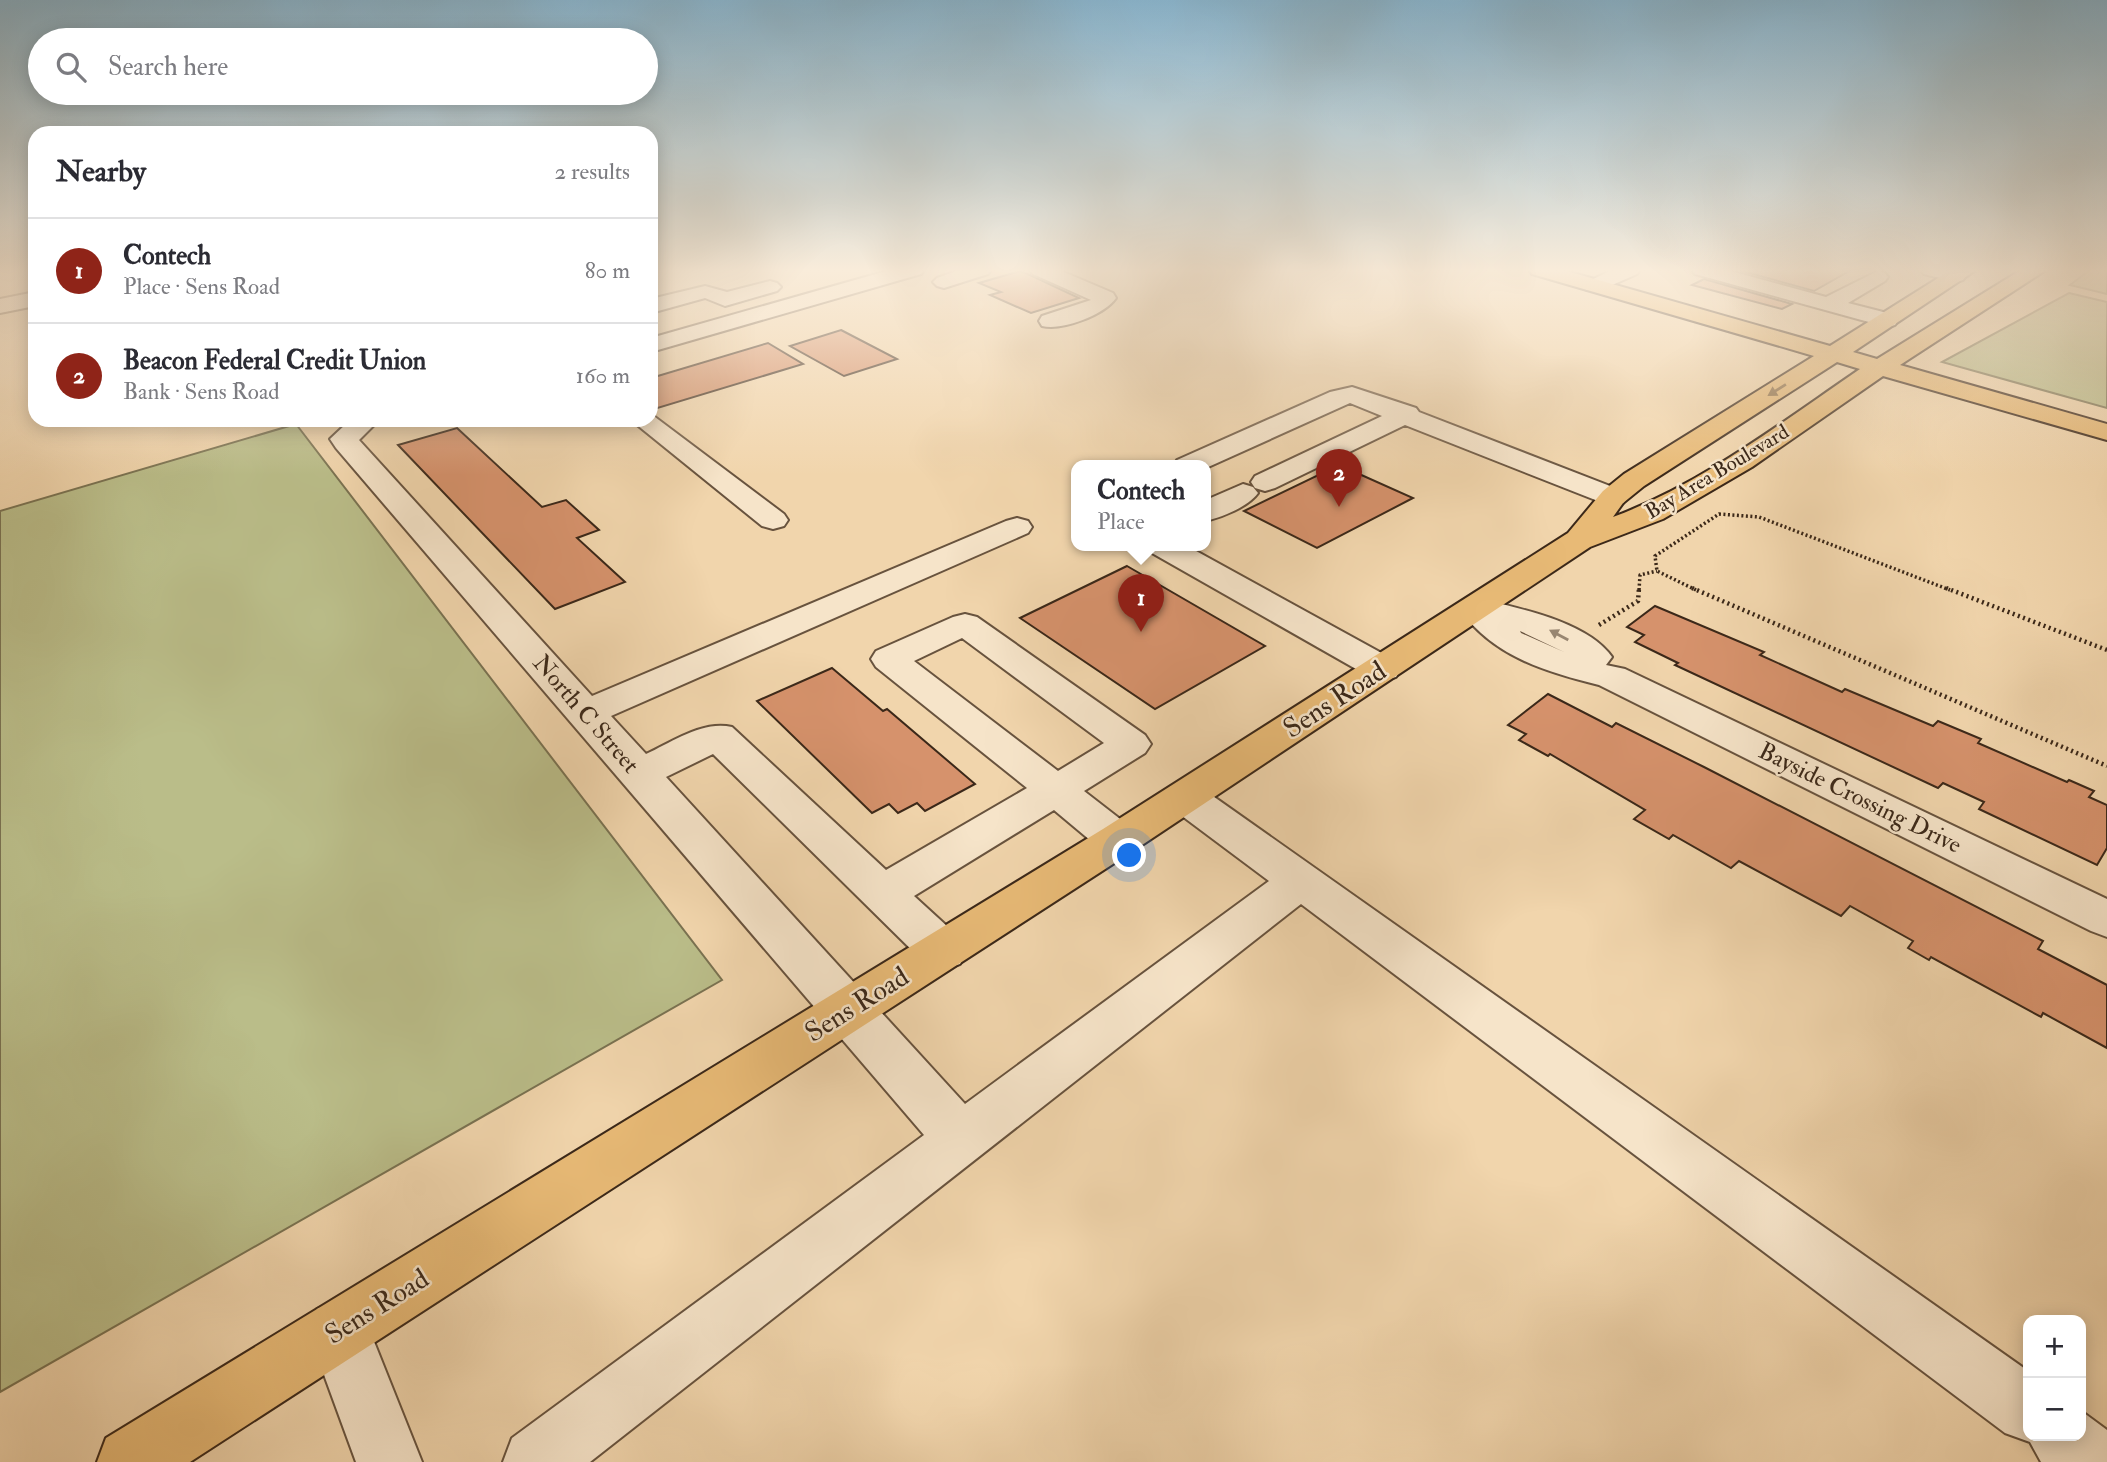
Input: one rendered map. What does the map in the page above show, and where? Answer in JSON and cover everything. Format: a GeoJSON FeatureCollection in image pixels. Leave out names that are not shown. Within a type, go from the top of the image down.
{"type":"FeatureCollection","features":[{"type":"Feature","properties":{"kind":"main road"},"geometry":{"type":"LineString","coordinates":[[1779,338],[2107,432]]}},
{"type":"Feature","properties":{"kind":"main road","name":"Bay Area Boulevard"},"geometry":{"type":"LineString","coordinates":[[1578,540],[1612,497],[1634,480],[1859,338]]}},
{"type":"Feature","properties":{"kind":"main road","name":"Bay Area Boulevard"},"geometry":{"type":"LineString","coordinates":[[1578,540],[1652,513],[1742,461],[1927,338]]}},
{"type":"Feature","properties":{"kind":"main road"},"geometry":{"type":"LineString","coordinates":[[1612,497],[1652,513]]}},
{"type":"Feature","properties":{"kind":"main road","name":"Sens Road"},"geometry":{"type":"LineString","coordinates":[[130,1462],[848,1012],[1383,669],[1578,540]]}},
{"type":"Feature","properties":{"kind":"street"},"geometry":{"type":"LineString","coordinates":[[658,360],[710,349],[704,338]]}},
{"type":"Feature","properties":{"kind":"street"},"geometry":{"type":"LineString","coordinates":[[1200,460],[1344,396],[1365,398],[1612,497]]}},
{"type":"Feature","properties":{"kind":"street"},"geometry":{"type":"LineString","coordinates":[[1211,510],[1407,414]]}},
{"type":"Feature","properties":{"kind":"street","name":"North C Street"},"geometry":{"type":"LineString","coordinates":[[360,427],[344,439],[961,1138]]}},
{"type":"Feature","properties":{"kind":"street"},"geometry":{"type":"LineString","coordinates":[[654,427],[773,520]]}},
{"type":"Feature","properties":{"kind":"street"},"geometry":{"type":"LineString","coordinates":[[585,713],[1017,527]]}},
{"type":"Feature","properties":{"kind":"street"},"geometry":{"type":"LineString","coordinates":[[1172,551],[1383,669]]}},
{"type":"Feature","properties":{"kind":"street","name":"Bayside Crossing Drive"},"geometry":{"type":"LineString","coordinates":[[1476,608],[1509,640],[1563,665],[1612,677],[2107,919]]}},
{"type":"Feature","properties":{"kind":"street"},"geometry":{"type":"LineString","coordinates":[[883,893],[1056,790],[1132,744],[965,624],[889,659],[1056,790],[1118,839]]}},
{"type":"Feature","properties":{"kind":"street"},"geometry":{"type":"LineString","coordinates":[[638,774],[718,736],[943,951]]}},
{"type":"Feature","properties":{"kind":"street"},"geometry":{"type":"LineString","coordinates":[[1185,797],[2023,1406]]}},
{"type":"Feature","properties":{"kind":"street"},"geometry":{"type":"LineString","coordinates":[[536,1462],[1300,881]]}},
{"type":"Feature","properties":{"kind":"street"},"geometry":{"type":"LineString","coordinates":[[339,1331],[389,1462]]}},
{"type":"Feature","properties":{"kind":"street"},"geometry":{"type":"LineString","coordinates":[[2067,1441],[2094,1462]]}},
{"type":"Feature","properties":{"kind":"path"},"geometry":{"type":"LineString","coordinates":[[2107,650],[1759,517],[1718,514],[1655,556],[1657,571],[1666,578],[2107,766]]}},
{"type":"Feature","properties":{"kind":"path"},"geometry":{"type":"LineString","coordinates":[[1598,626],[1608,618],[1629,609],[1637,601],[1640,575],[1657,571]]}},
{"type":"Feature","properties":{"kind":"green space"},"geometry":{"type":"Polygon","coordinates":[[[1986,338],[2107,338],[2107,408],[1942,362],[1986,338]]]}},
{"type":"Feature","properties":{"kind":"green space"},"geometry":{"type":"Polygon","coordinates":[[[286,427],[298,427],[722,980],[0,1392],[0,511],[286,427]]]}},
{"type":"Feature","properties":{"kind":"building"},"geometry":{"type":"Polygon","coordinates":[[[815,338],[857,338],[897,359],[844,376],[790,346],[815,338]]]}},
{"type":"Feature","properties":{"kind":"building"},"geometry":{"type":"Polygon","coordinates":[[[768,343],[803,364],[658,408],[658,376],[768,343]]]}},
{"type":"Feature","properties":{"kind":"building"},"geometry":{"type":"Polygon","coordinates":[[[457,428],[542,507],[566,500],[599,530],[577,538],[625,582],[555,609],[398,445],[457,428]]]}},
{"type":"Feature","properties":{"kind":"building"},"geometry":{"type":"Polygon","coordinates":[[[1339,465],[1413,498],[1317,548],[1244,511],[1339,465]]]}},
{"type":"Feature","properties":{"kind":"building"},"geometry":{"type":"Polygon","coordinates":[[[1127,566],[1265,646],[1155,709],[1020,618],[1127,566]]]}},
{"type":"Feature","properties":{"kind":"building"},"geometry":{"type":"Polygon","coordinates":[[[1655,606],[1764,652],[1760,655],[1842,692],[1845,689],[1933,726],[1938,721],[1981,739],[1978,743],[2094,791],[2089,797],[2107,805],[2107,848],[2097,865],[1979,809],[1984,802],[1943,783],[1938,788],[1675,665],[1678,663],[1635,642],[1644,635],[1627,627],[1655,606]]]}},
{"type":"Feature","properties":{"kind":"building"},"geometry":{"type":"Polygon","coordinates":[[[832,668],[883,711],[887,709],[975,784],[925,811],[917,803],[898,813],[889,804],[872,813],[757,701],[832,668]]]}},
{"type":"Feature","properties":{"kind":"building"},"geometry":{"type":"Polygon","coordinates":[[[1548,694],[1612,727],[1616,723],[2043,941],[2038,949],[2107,985],[2107,1048],[2043,1013],[2041,1017],[1931,957],[1929,960],[1908,948],[1913,941],[1850,906],[1841,916],[1739,861],[1731,868],[1673,835],[1669,839],[1634,819],[1645,810],[1550,754],[1548,756],[1519,740],[1526,734],[1508,725],[1548,694]]]}},
{"type":"Feature","properties":{"kind":"place","name":"Beacon Federal Credit Union"},"geometry":{"type":"Point","coordinates":[1339,507]}},
{"type":"Feature","properties":{"kind":"place","name":"Contech"},"geometry":{"type":"Point","coordinates":[1141,632]}}]}
